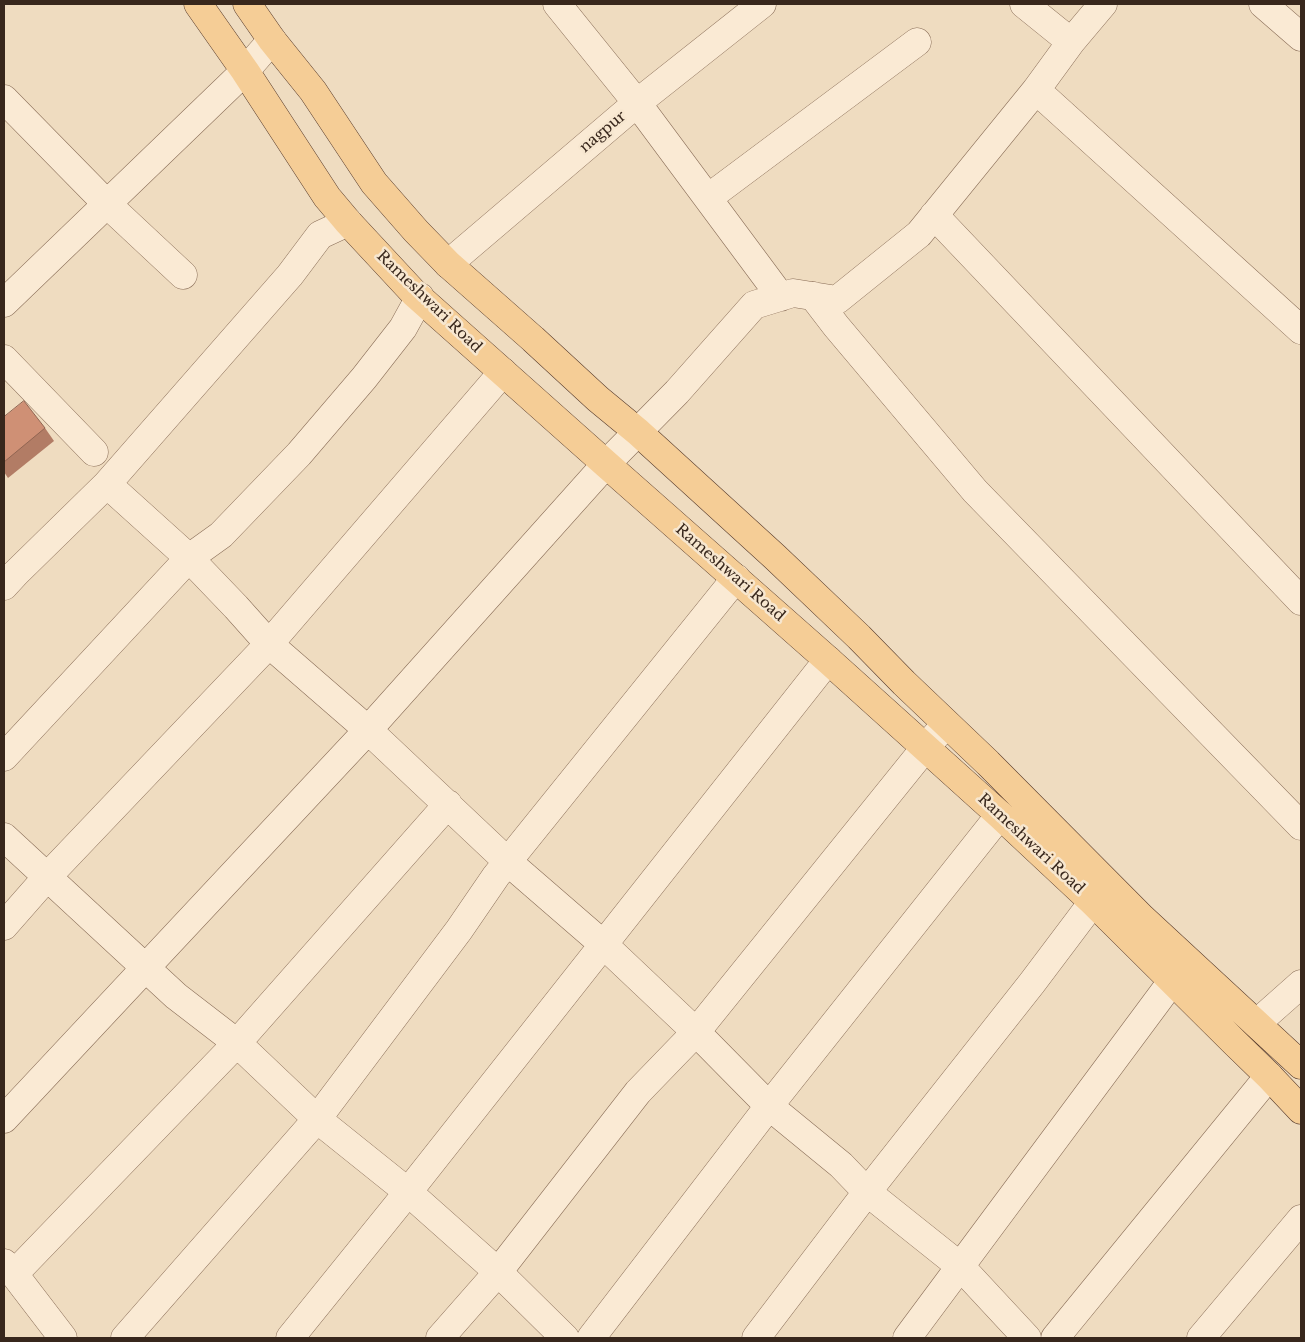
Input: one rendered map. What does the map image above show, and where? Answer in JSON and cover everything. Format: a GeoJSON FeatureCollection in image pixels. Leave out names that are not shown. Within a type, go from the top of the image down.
{"type":"FeatureCollection","features":[{"type":"Feature","properties":{"kind":"main road","name":"Rameshwari Road"},"geometry":{"type":"LineString","coordinates":[[198,4],[245,71],[327,197],[420,298],[1000,814],[1094,902],[1181,971],[1269,1076],[1301,1110]]}},
{"type":"Feature","properties":{"kind":"main road"},"geometry":{"type":"LineString","coordinates":[[247,4],[272,40],[314,92],[374,183],[448,264],[598,399],[638,432],[859,637],[1142,918],[1181,971],[1257,1023],[1301,1065]]}},
{"type":"Feature","properties":{"kind":"street"},"geometry":{"type":"LineString","coordinates":[[557,4],[637,103],[781,297]]}},
{"type":"Feature","properties":{"kind":"street","name":"nagpur"},"geometry":{"type":"LineString","coordinates":[[448,264],[637,103],[762,4]]}},
{"type":"Feature","properties":{"kind":"street"},"geometry":{"type":"LineString","coordinates":[[1024,4],[1071,42]]}},
{"type":"Feature","properties":{"kind":"street"},"geometry":{"type":"LineString","coordinates":[[4,1119],[368,730],[606,464],[677,392],[754,305],[793,293],[837,300],[919,234],[1103,4]]}},
{"type":"Feature","properties":{"kind":"street"},"geometry":{"type":"LineString","coordinates":[[1263,4],[1301,37]]}},
{"type":"Feature","properties":{"kind":"street"},"geometry":{"type":"LineString","coordinates":[[4,304],[245,71],[272,40]]}},
{"type":"Feature","properties":{"kind":"street"},"geometry":{"type":"LineString","coordinates":[[708,198],[918,42]]}},
{"type":"Feature","properties":{"kind":"street"},"geometry":{"type":"LineString","coordinates":[[1036,90],[1301,330]]}},
{"type":"Feature","properties":{"kind":"street"},"geometry":{"type":"LineString","coordinates":[[4,99],[107,204],[183,275]]}},
{"type":"Feature","properties":{"kind":"street"},"geometry":{"type":"LineString","coordinates":[[934,215],[1301,601]]}},
{"type":"Feature","properties":{"kind":"street"},"geometry":{"type":"LineString","coordinates":[[4,586],[107,484],[290,275],[320,235],[348,222]]}},
{"type":"Feature","properties":{"kind":"street"},"geometry":{"type":"LineString","coordinates":[[813,296],[975,491],[1301,826]]}},
{"type":"Feature","properties":{"kind":"street"},"geometry":{"type":"LineString","coordinates":[[4,757],[189,558],[222,535],[299,454],[364,378],[403,328],[420,298]]}},
{"type":"Feature","properties":{"kind":"street"},"geometry":{"type":"LineString","coordinates":[[4,359],[94,452]]}},
{"type":"Feature","properties":{"kind":"street"},"geometry":{"type":"LineString","coordinates":[[4,926],[47,877],[269,644],[503,372]]}},
{"type":"Feature","properties":{"kind":"street"},"geometry":{"type":"LineString","coordinates":[[107,484],[189,558],[269,644],[368,730],[507,861],[604,945],[696,1032],[768,1106],[842,1165],[867,1192],[961,1266],[1027,1338]]}},
{"type":"Feature","properties":{"kind":"street"},"geometry":{"type":"LineString","coordinates":[[125,1338],[317,1119],[459,930],[507,861],[736,578]]}},
{"type":"Feature","properties":{"kind":"street"},"geometry":{"type":"LineString","coordinates":[[290,1338],[604,945],[828,660]]}},
{"type":"Feature","properties":{"kind":"street"},"geometry":{"type":"LineString","coordinates":[[440,1338],[498,1272],[638,1092],[696,1032],[946,724]]}},
{"type":"Feature","properties":{"kind":"street"},"geometry":{"type":"LineString","coordinates":[[63,1338],[9,1269],[238,1043],[448,804]]}},
{"type":"Feature","properties":{"kind":"street"},"geometry":{"type":"LineString","coordinates":[[591,1338],[768,1106],[1000,814]]}},
{"type":"Feature","properties":{"kind":"street"},"geometry":{"type":"LineString","coordinates":[[4,837],[176,996],[238,1043],[317,1119],[408,1192],[498,1272],[565,1338]]}},
{"type":"Feature","properties":{"kind":"street"},"geometry":{"type":"LineString","coordinates":[[756,1338],[867,1192],[1094,902]]}},
{"type":"Feature","properties":{"kind":"street"},"geometry":{"type":"LineString","coordinates":[[907,1338],[1181,971]]}},
{"type":"Feature","properties":{"kind":"street"},"geometry":{"type":"LineString","coordinates":[[1257,1023],[1301,984]]}},
{"type":"Feature","properties":{"kind":"street"},"geometry":{"type":"LineString","coordinates":[[1055,1338],[1269,1076]]}},
{"type":"Feature","properties":{"kind":"street"},"geometry":{"type":"LineString","coordinates":[[1201,1338],[1301,1219]]}},
{"type":"Feature","properties":{"kind":"building"},"geometry":{"type":"Polygon","coordinates":[[[24,401],[45,428],[4,462],[4,417],[24,401]]]}}]}
